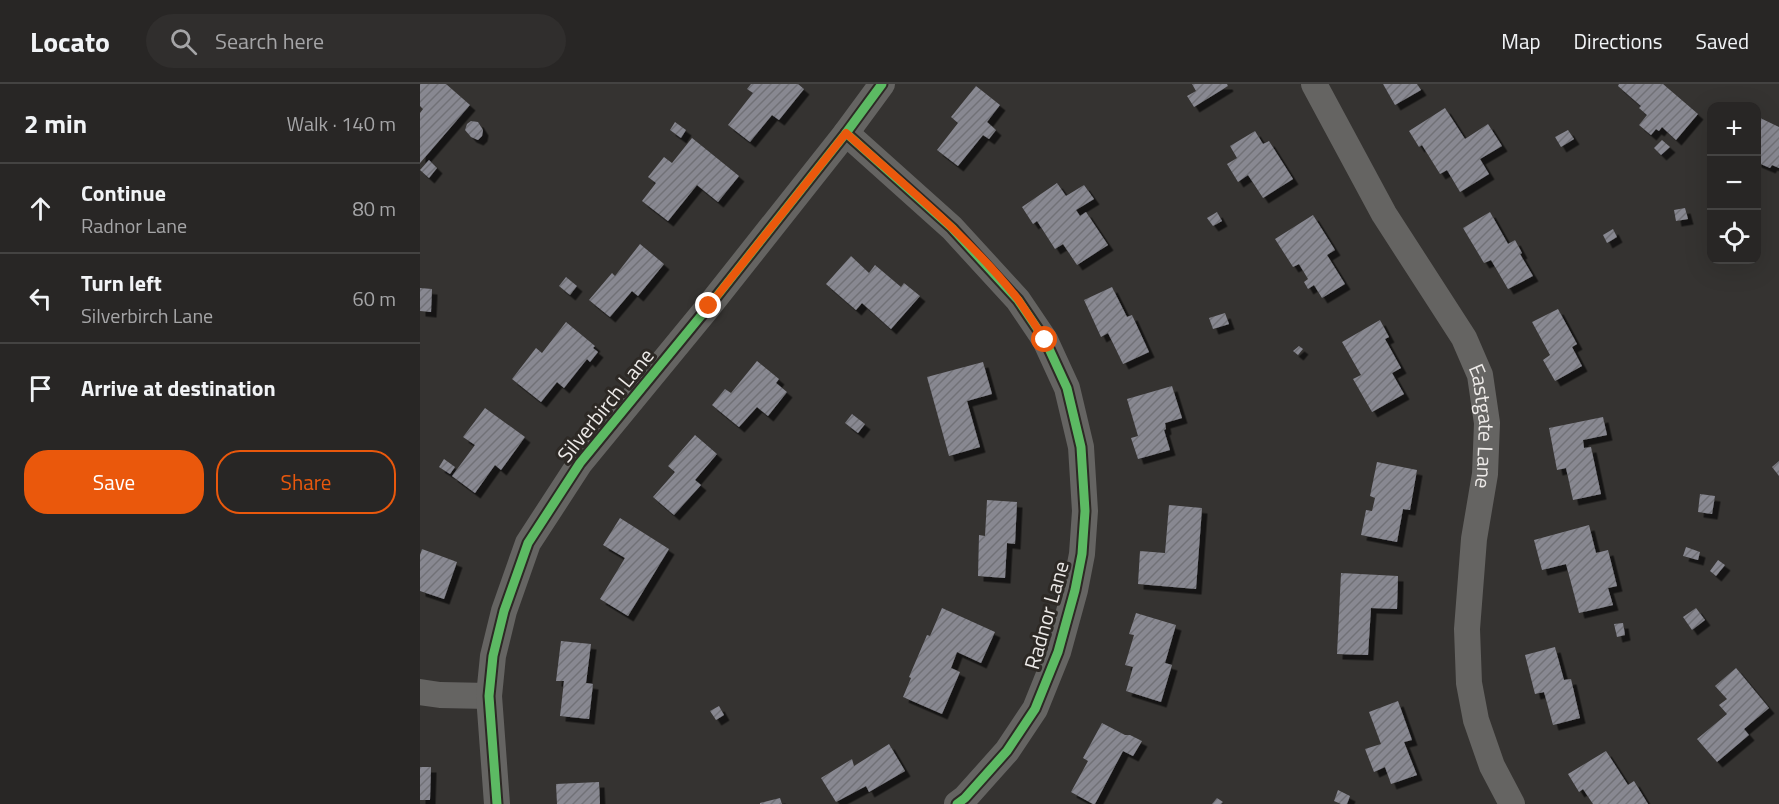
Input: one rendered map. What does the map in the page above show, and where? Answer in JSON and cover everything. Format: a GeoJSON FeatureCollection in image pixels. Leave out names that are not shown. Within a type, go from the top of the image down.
{"type":"FeatureCollection","features":[{"type":"Feature","properties":{"kind":"street","name":"Silverbirch Lane"},"geometry":{"type":"LineString","coordinates":[[496,804],[489,696],[493,656],[504,611],[528,543],[580,463],[701,315],[846,133],[882,84]]}},
{"type":"Feature","properties":{"kind":"street","name":"Eastgate Lane"},"geometry":{"type":"LineString","coordinates":[[1314,84],[1384,214],[1464,339],[1480,375],[1487,423],[1486,463],[1474,539],[1467,629],[1469,683],[1476,720],[1489,756],[1512,804]]}},
{"type":"Feature","properties":{"kind":"street","name":"Radnor Lane"},"geometry":{"type":"LineString","coordinates":[[846,133],[952,228],[1018,300],[1045,340],[1066,388],[1081,447],[1085,511],[1082,554],[1058,652],[1035,709],[1007,751],[957,804]]}},
{"type":"Feature","properties":{"kind":"street"},"geometry":{"type":"LineString","coordinates":[[420,692],[440,695],[489,696]]}},
{"type":"Feature","properties":{"kind":"building"},"geometry":{"type":"Polygon","coordinates":[[[420,84],[446,84],[470,105],[420,163],[420,113],[423,109],[420,106],[420,84]]]}},
{"type":"Feature","properties":{"kind":"building"},"geometry":{"type":"Polygon","coordinates":[[[751,84],[798,84],[804,89],[779,120],[772,115],[750,142],[728,125],[753,93],[747,89],[751,84]]]}},
{"type":"Feature","properties":{"kind":"building"},"geometry":{"type":"Polygon","coordinates":[[[1192,84],[1227,84],[1228,86],[1194,107],[1187,96],[1196,91],[1192,84]]]}},
{"type":"Feature","properties":{"kind":"building"},"geometry":{"type":"Polygon","coordinates":[[[1383,84],[1417,84],[1421,90],[1395,105],[1383,84]]]}},
{"type":"Feature","properties":{"kind":"building"},"geometry":{"type":"Polygon","coordinates":[[[1619,84],[1663,84],[1698,114],[1676,140],[1662,127],[1659,131],[1656,129],[1651,135],[1639,125],[1647,115],[1639,108],[1641,106],[1618,86],[1619,84]]]}},
{"type":"Feature","properties":{"kind":"building"},"geometry":{"type":"Polygon","coordinates":[[[976,86],[1000,105],[987,122],[996,130],[989,139],[983,135],[958,166],[937,150],[958,123],[951,117],[976,86]]]}},
{"type":"Feature","properties":{"kind":"building"},"geometry":{"type":"Polygon","coordinates":[[[1445,108],[1465,139],[1488,124],[1502,146],[1480,159],[1489,174],[1460,192],[1447,170],[1440,174],[1422,145],[1419,147],[1409,131],[1445,108]]]}},
{"type":"Feature","properties":{"kind":"building"},"geometry":{"type":"Polygon","coordinates":[[[1761,118],[1779,127],[1779,168],[1772,165],[1770,168],[1761,164],[1761,118]]]}},
{"type":"Feature","properties":{"kind":"building"},"geometry":{"type":"Polygon","coordinates":[[[471,121],[478,122],[483,130],[478,140],[471,137],[465,130],[471,121]]]}},
{"type":"Feature","properties":{"kind":"building"},"geometry":{"type":"Polygon","coordinates":[[[675,122],[686,130],[681,138],[670,130],[675,122]]]}},
{"type":"Feature","properties":{"kind":"building"},"geometry":{"type":"Polygon","coordinates":[[[1568,130],[1574,139],[1561,147],[1555,137],[1568,130]]]}},
{"type":"Feature","properties":{"kind":"building"},"geometry":{"type":"Polygon","coordinates":[[[1255,131],[1263,144],[1269,141],[1293,179],[1263,198],[1248,175],[1238,182],[1227,164],[1237,158],[1230,146],[1255,131]]]}},
{"type":"Feature","properties":{"kind":"building"},"geometry":{"type":"Polygon","coordinates":[[[692,138],[739,176],[718,202],[697,185],[668,221],[642,201],[656,183],[648,177],[664,157],[672,163],[692,138]]]}},
{"type":"Feature","properties":{"kind":"building"},"geometry":{"type":"Polygon","coordinates":[[[1662,140],[1670,147],[1661,155],[1654,148],[1662,140]]]}},
{"type":"Feature","properties":{"kind":"building"},"geometry":{"type":"Polygon","coordinates":[[[429,160],[437,168],[429,178],[420,170],[429,160]]]}},
{"type":"Feature","properties":{"kind":"building"},"geometry":{"type":"Polygon","coordinates":[[[1057,183],[1066,196],[1084,185],[1094,199],[1076,210],[1080,216],[1086,212],[1108,245],[1077,265],[1063,244],[1055,249],[1037,221],[1033,224],[1022,207],[1057,183]]]}},
{"type":"Feature","properties":{"kind":"building"},"geometry":{"type":"Polygon","coordinates":[[[1685,208],[1688,219],[1676,221],[1674,210],[1685,208]]]}},
{"type":"Feature","properties":{"kind":"building"},"geometry":{"type":"Polygon","coordinates":[[[1217,212],[1222,221],[1213,226],[1207,218],[1217,212]]]}},
{"type":"Feature","properties":{"kind":"building"},"geometry":{"type":"Polygon","coordinates":[[[1490,212],[1508,244],[1515,240],[1533,276],[1508,289],[1491,260],[1484,263],[1463,228],[1490,212]]]}},
{"type":"Feature","properties":{"kind":"building"},"geometry":{"type":"Polygon","coordinates":[[[1313,215],[1335,250],[1327,255],[1345,284],[1322,298],[1314,285],[1308,289],[1304,282],[1308,279],[1299,264],[1293,267],[1275,239],[1313,215]]]}},
{"type":"Feature","properties":{"kind":"building"},"geometry":{"type":"Polygon","coordinates":[[[1613,229],[1617,237],[1607,243],[1603,235],[1613,229]]]}},
{"type":"Feature","properties":{"kind":"building"},"geometry":{"type":"Polygon","coordinates":[[[640,244],[664,264],[638,296],[632,291],[610,317],[589,300],[612,273],[615,276],[640,244]]]}},
{"type":"Feature","properties":{"kind":"building"},"geometry":{"type":"Polygon","coordinates":[[[851,256],[869,273],[875,265],[901,287],[904,283],[920,296],[891,329],[862,303],[856,310],[826,284],[851,256]]]}},
{"type":"Feature","properties":{"kind":"building"},"geometry":{"type":"Polygon","coordinates":[[[566,277],[577,286],[570,295],[559,286],[566,277]]]}},
{"type":"Feature","properties":{"kind":"building"},"geometry":{"type":"Polygon","coordinates":[[[1112,287],[1127,317],[1132,315],[1149,352],[1123,364],[1108,333],[1101,337],[1084,300],[1112,287]]]}},
{"type":"Feature","properties":{"kind":"building"},"geometry":{"type":"Polygon","coordinates":[[[420,288],[432,289],[431,312],[420,311],[420,288]]]}},
{"type":"Feature","properties":{"kind":"building"},"geometry":{"type":"Polygon","coordinates":[[[1558,309],[1577,344],[1572,347],[1582,366],[1555,381],[1543,360],[1550,355],[1532,322],[1558,309]]]}},
{"type":"Feature","properties":{"kind":"building"},"geometry":{"type":"Polygon","coordinates":[[[1225,313],[1229,324],[1213,329],[1209,318],[1225,313]]]}},
{"type":"Feature","properties":{"kind":"building"},"geometry":{"type":"Polygon","coordinates":[[[1380,320],[1389,337],[1385,339],[1401,368],[1392,373],[1404,394],[1372,412],[1353,379],[1361,375],[1342,342],[1380,320]]]}},
{"type":"Feature","properties":{"kind":"building"},"geometry":{"type":"Polygon","coordinates":[[[566,322],[595,346],[593,348],[598,352],[590,362],[587,359],[564,388],[557,382],[541,402],[512,379],[536,348],[542,353],[566,322]]]}},
{"type":"Feature","properties":{"kind":"building"},"geometry":{"type":"Polygon","coordinates":[[[1299,346],[1303,349],[1298,355],[1293,351],[1299,346]]]}},
{"type":"Feature","properties":{"kind":"building"},"geometry":{"type":"Polygon","coordinates":[[[757,361],[779,379],[776,383],[787,392],[768,416],[757,407],[739,427],[712,405],[725,389],[731,393],[757,361]]]}},
{"type":"Feature","properties":{"kind":"building"},"geometry":{"type":"Polygon","coordinates":[[[983,362],[992,394],[967,401],[980,447],[949,456],[927,377],[983,362]]]}},
{"type":"Feature","properties":{"kind":"building"},"geometry":{"type":"Polygon","coordinates":[[[1172,386],[1182,418],[1165,423],[1166,429],[1164,430],[1170,450],[1138,459],[1131,438],[1138,436],[1127,399],[1172,386]]]}},
{"type":"Feature","properties":{"kind":"building"},"geometry":{"type":"Polygon","coordinates":[[[485,408],[525,437],[501,470],[495,465],[475,493],[452,476],[475,445],[463,437],[485,408]]]}},
{"type":"Feature","properties":{"kind":"building"},"geometry":{"type":"Polygon","coordinates":[[[852,414],[865,424],[858,433],[845,423],[852,414]]]}},
{"type":"Feature","properties":{"kind":"building"},"geometry":{"type":"Polygon","coordinates":[[[1603,417],[1607,435],[1583,440],[1584,448],[1591,447],[1601,494],[1573,500],[1566,468],[1557,470],[1549,428],[1603,417]]]}},
{"type":"Feature","properties":{"kind":"building"},"geometry":{"type":"Polygon","coordinates":[[[695,435],[717,454],[695,480],[701,485],[674,515],[653,497],[675,472],[668,466],[695,435]]]}},
{"type":"Feature","properties":{"kind":"building"},"geometry":{"type":"Polygon","coordinates":[[[444,459],[455,467],[450,474],[439,467],[444,459]]]}},
{"type":"Feature","properties":{"kind":"building"},"geometry":{"type":"Polygon","coordinates":[[[1779,461],[1779,476],[1772,467],[1779,461]]]}},
{"type":"Feature","properties":{"kind":"building"},"geometry":{"type":"Polygon","coordinates":[[[1377,462],[1417,470],[1410,510],[1403,509],[1397,542],[1361,535],[1366,510],[1372,511],[1375,498],[1370,496],[1377,462]]]}},
{"type":"Feature","properties":{"kind":"building"},"geometry":{"type":"Polygon","coordinates":[[[1700,494],[1715,496],[1712,514],[1698,512],[1700,494]]]}},
{"type":"Feature","properties":{"kind":"building"},"geometry":{"type":"Polygon","coordinates":[[[987,500],[1017,502],[1015,544],[1007,543],[1005,578],[978,576],[979,535],[985,536],[987,500]]]}},
{"type":"Feature","properties":{"kind":"building"},"geometry":{"type":"Polygon","coordinates":[[[1169,505],[1202,508],[1196,589],[1138,584],[1140,551],[1165,553],[1169,505]]]}},
{"type":"Feature","properties":{"kind":"building"},"geometry":{"type":"Polygon","coordinates":[[[620,518],[669,549],[628,616],[600,599],[625,558],[603,545],[620,518]]]}},
{"type":"Feature","properties":{"kind":"building"},"geometry":{"type":"Polygon","coordinates":[[[1589,525],[1596,553],[1608,550],[1617,586],[1608,588],[1613,605],[1579,613],[1566,564],[1542,570],[1534,540],[1589,525]]]}},
{"type":"Feature","properties":{"kind":"building"},"geometry":{"type":"Polygon","coordinates":[[[1686,547],[1700,552],[1698,560],[1683,556],[1686,547]]]}},
{"type":"Feature","properties":{"kind":"building"},"geometry":{"type":"Polygon","coordinates":[[[422,549],[457,562],[444,599],[420,591],[422,549]]]}},
{"type":"Feature","properties":{"kind":"building"},"geometry":{"type":"Polygon","coordinates":[[[1718,560],[1725,565],[1716,576],[1710,571],[1718,560]]]}},
{"type":"Feature","properties":{"kind":"building"},"geometry":{"type":"Polygon","coordinates":[[[1341,573],[1398,576],[1397,609],[1371,608],[1368,655],[1337,654],[1341,573]]]}},
{"type":"Feature","properties":{"kind":"building"},"geometry":{"type":"Polygon","coordinates":[[[942,608],[995,632],[981,663],[957,652],[951,668],[960,672],[942,714],[903,697],[927,635],[930,636],[942,608]]]}},
{"type":"Feature","properties":{"kind":"building"},"geometry":{"type":"Polygon","coordinates":[[[1696,608],[1705,620],[1692,630],[1683,617],[1696,608]]]}},
{"type":"Feature","properties":{"kind":"building"},"geometry":{"type":"Polygon","coordinates":[[[1136,613],[1176,625],[1165,663],[1172,665],[1161,702],[1126,691],[1133,667],[1125,665],[1134,635],[1129,634],[1136,613]]]}},
{"type":"Feature","properties":{"kind":"building"},"geometry":{"type":"Polygon","coordinates":[[[1623,623],[1625,635],[1617,637],[1614,624],[1623,623]]]}},
{"type":"Feature","properties":{"kind":"building"},"geometry":{"type":"Polygon","coordinates":[[[561,641],[591,644],[586,683],[593,684],[589,719],[560,716],[564,681],[556,681],[561,641]]]}},
{"type":"Feature","properties":{"kind":"building"},"geometry":{"type":"Polygon","coordinates":[[[1555,647],[1564,680],[1571,679],[1580,718],[1553,725],[1544,692],[1535,694],[1525,655],[1555,647]]]}},
{"type":"Feature","properties":{"kind":"building"},"geometry":{"type":"Polygon","coordinates":[[[1736,668],[1769,708],[1744,729],[1749,735],[1717,762],[1697,739],[1727,714],[1719,705],[1727,699],[1715,686],[1736,668]]]}},
{"type":"Feature","properties":{"kind":"building"},"geometry":{"type":"Polygon","coordinates":[[[1398,701],[1412,740],[1404,742],[1417,775],[1391,784],[1385,767],[1374,772],[1365,749],[1381,744],[1369,712],[1398,701]]]}},
{"type":"Feature","properties":{"kind":"building"},"geometry":{"type":"Polygon","coordinates":[[[719,706],[724,715],[716,720],[710,711],[719,706]]]}},
{"type":"Feature","properties":{"kind":"building"},"geometry":{"type":"Polygon","coordinates":[[[1102,723],[1142,741],[1133,756],[1123,751],[1093,804],[1071,792],[1088,761],[1083,758],[1102,723]]]}},
{"type":"Feature","properties":{"kind":"building"},"geometry":{"type":"Polygon","coordinates":[[[889,744],[905,771],[869,792],[866,786],[836,802],[821,778],[852,759],[854,766],[889,744]]]}},
{"type":"Feature","properties":{"kind":"building"},"geometry":{"type":"Polygon","coordinates":[[[1606,751],[1628,785],[1634,781],[1648,804],[1593,804],[1583,789],[1579,792],[1568,774],[1606,751]]]}},
{"type":"Feature","properties":{"kind":"building"},"geometry":{"type":"Polygon","coordinates":[[[420,767],[431,767],[430,800],[420,800],[420,767]]]}},
{"type":"Feature","properties":{"kind":"building"},"geometry":{"type":"Polygon","coordinates":[[[599,782],[600,804],[557,804],[556,784],[599,782]]]}},
{"type":"Feature","properties":{"kind":"building"},"geometry":{"type":"Polygon","coordinates":[[[1338,790],[1350,796],[1347,804],[1334,801],[1338,790]]]}},
{"type":"Feature","properties":{"kind":"building"},"geometry":{"type":"Polygon","coordinates":[[[780,798],[782,804],[760,804],[760,803],[780,798]]]}},
{"type":"Feature","properties":{"kind":"building"},"geometry":{"type":"Polygon","coordinates":[[[1217,798],[1223,802],[1212,804],[1217,798]]]}},
{"type":"Feature","properties":{"kind":"cycle path"},"geometry":{"type":"LineString","coordinates":[[497,804],[489,696],[493,656],[504,611],[528,543],[580,463],[709,306],[882,84]]}},
{"type":"Feature","properties":{"kind":"cycle path"},"geometry":{"type":"LineString","coordinates":[[846,133],[952,228],[1018,300],[1045,340],[1067,388],[1081,447],[1085,511],[1082,554],[1058,652],[1035,709],[1007,751],[957,804]]}},
{"type":"Feature","properties":{"kind":"route"},"geometry":{"type":"LineString","coordinates":[[709,306],[846,133],[952,228],[1018,300],[1045,340]]}}]}
